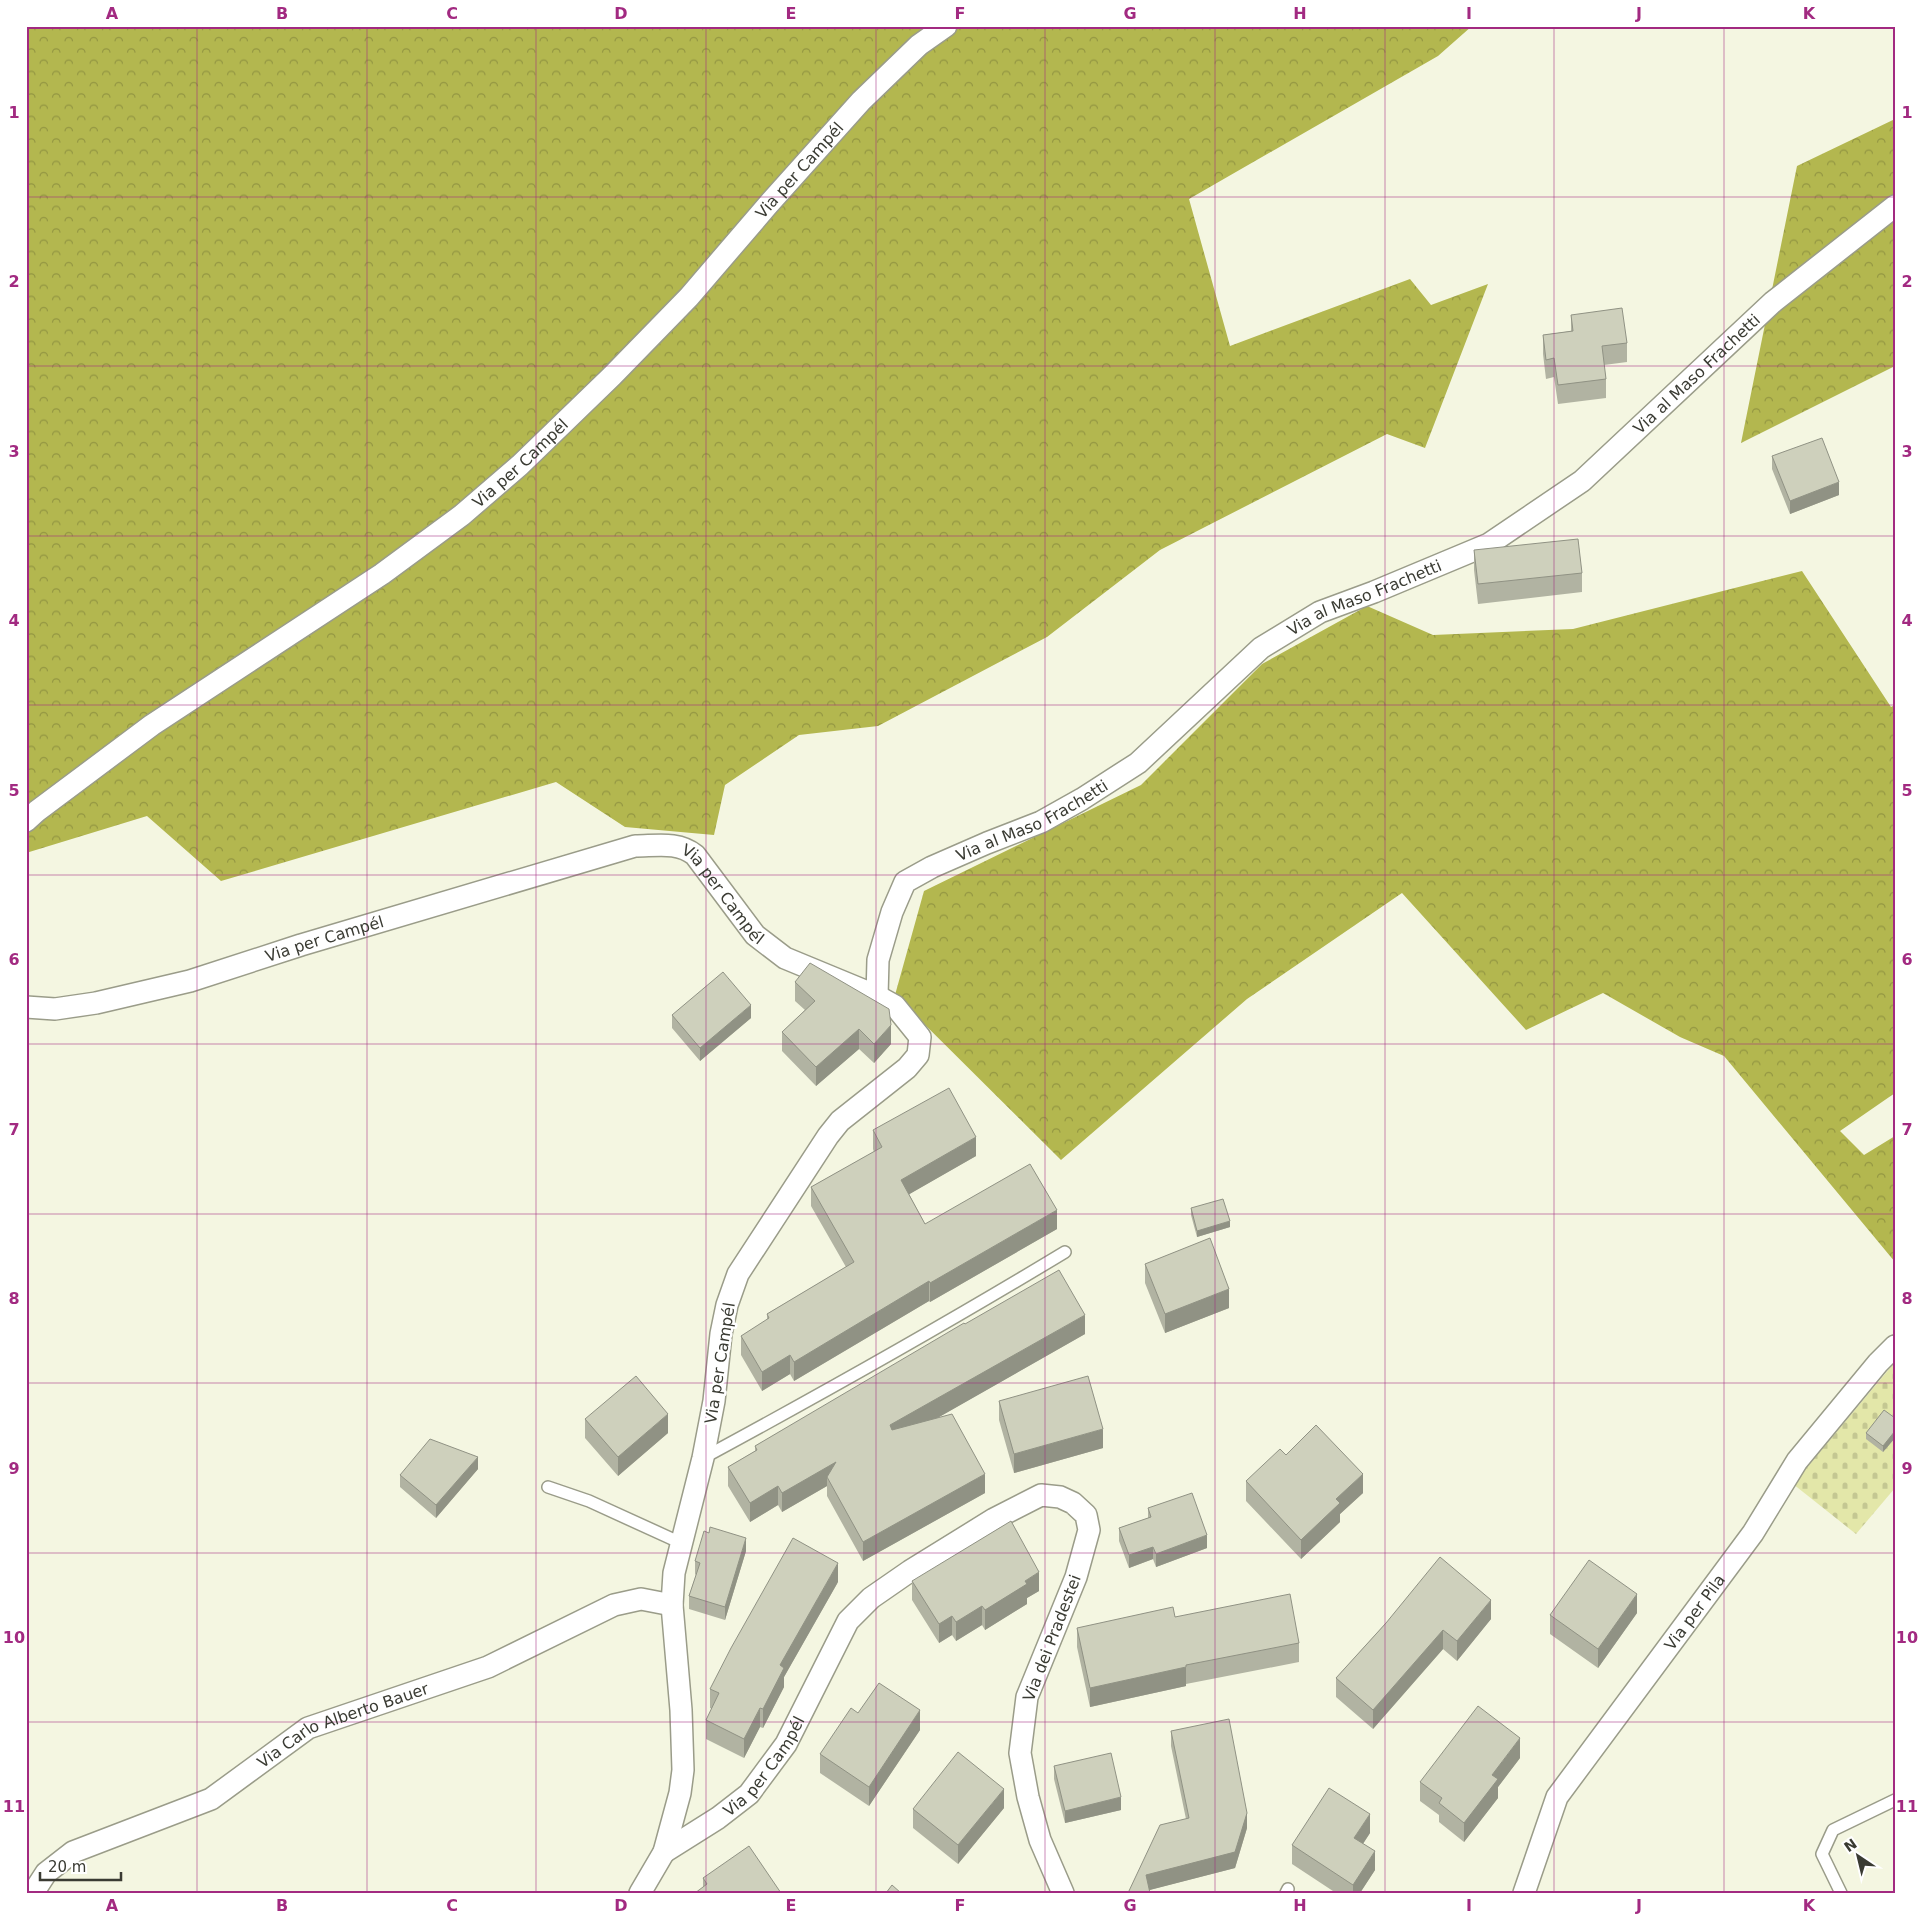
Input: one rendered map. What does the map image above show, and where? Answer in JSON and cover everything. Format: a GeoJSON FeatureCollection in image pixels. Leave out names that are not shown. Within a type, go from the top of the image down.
{"type":"FeatureCollection","features":[{"type":"Feature","properties":{"kind":"street","name":"Via per Campél"},"geometry":{"type":"LineString","coordinates":[[26,821],[44,805],[152,725],[382,574],[469,509],[520,465],[689,297],[861,101],[920,45],[946,26]]}},
{"type":"Feature","properties":{"kind":"street","name":"Via al Maso Frachetti"},"geometry":{"type":"LineString","coordinates":[[877,996],[878,960],[892,912],[905,882],[932,867],[1041,822],[1082,799],[1138,763],[1261,648],[1320,612],[1374,592],[1489,544],[1582,481],[1773,302],[1895,206]]}},
{"type":"Feature","properties":{"kind":"street","name":"Via per Campél"},"geometry":{"type":"LineString","coordinates":[[26,1007],[55,1009],[96,1003],[190,981],[319,940],[635,846],[671,845],[686,848],[695,855],[755,935],[785,958],[877,996],[895,1006],[920,1037],[918,1055],[907,1068],[840,1120],[828,1136],[738,1274],[727,1305],[721,1334],[714,1401],[703,1458],[674,1573],[672,1605],[681,1710],[683,1770],[680,1792],[664,1852],[640,1893]]}},
{"type":"Feature","properties":{"kind":"street","name":"Via per Pila"},"geometry":{"type":"LineString","coordinates":[[1524,1893],[1557,1797],[1753,1534],[1797,1461],[1878,1363],[1895,1346]]}},
{"type":"Feature","properties":{"kind":"street","name":"Via per Campél"},"geometry":{"type":"LineString","coordinates":[[664,1852],[718,1818],[749,1794],[786,1744],[848,1621],[871,1598],[910,1570],[986,1524],[1041,1495],[1060,1497],[1073,1502]]}},
{"type":"Feature","properties":{"kind":"street","name":"Via dei Pradestei"},"geometry":{"type":"LineString","coordinates":[[1063,1893],[1040,1840],[1028,1797],[1020,1753],[1027,1697],[1076,1577],[1090,1530],[1086,1515],[1073,1502]]}},
{"type":"Feature","properties":{"kind":"street","name":"Via Carlo Alberto Bauer"},"geometry":{"type":"LineString","coordinates":[[33,1893],[46,1874],[73,1852],[211,1799],[308,1728],[488,1667],[614,1605],[641,1599],[672,1605]]}},
{"type":"Feature","properties":{"kind":"lane","name":"Via per Campél"},"geometry":{"type":"LineString","coordinates":[[703,1458],[942,1326],[1065,1252]]}},
{"type":"Feature","properties":{"kind":"lane"},"geometry":{"type":"LineString","coordinates":[[548,1487],[589,1501],[681,1543]]}},
{"type":"Feature","properties":{"kind":"lane"},"geometry":{"type":"LineString","coordinates":[[1841,1893],[1822,1854],[1833,1830],[1895,1800]]}},
{"type":"Feature","properties":{"kind":"green space"},"geometry":{"type":"Polygon","coordinates":[[[26,26],[1472,26],[1438,56],[1189,199],[1230,346],[1410,279],[1431,305],[1488,284],[1425,448],[1387,434],[1160,550],[1047,637],[878,726],[799,735],[725,785],[714,835],[625,827],[556,782],[221,881],[147,816],[26,853],[26,26]]]}},
{"type":"Feature","properties":{"kind":"green space"},"geometry":{"type":"Polygon","coordinates":[[[1895,119],[1895,366],[1741,443],[1797,166],[1895,119]]]}},
{"type":"Feature","properties":{"kind":"green space"},"geometry":{"type":"Polygon","coordinates":[[[1802,571],[1891,707],[1895,705],[1895,1093],[1840,1131],[1864,1155],[1895,1136],[1895,1262],[1724,1056],[1680,1037],[1603,993],[1526,1030],[1402,893],[1247,999],[1061,1160],[895,995],[924,891],[1141,785],[1262,664],[1367,606],[1433,635],[1573,629],[1802,571]]]}},
{"type":"Feature","properties":{"kind":"green space"},"geometry":{"type":"Polygon","coordinates":[[[1895,1362],[1895,1488],[1856,1534],[1793,1484],[1895,1362]]]}},
{"type":"Feature","properties":{"kind":"building"},"geometry":{"type":"Polygon","coordinates":[[[1622,308],[1627,343],[1602,346],[1606,379],[1558,385],[1554,358],[1546,360],[1543,335],[1573,331],[1571,315],[1622,308]]]}},
{"type":"Feature","properties":{"kind":"building"},"geometry":{"type":"Polygon","coordinates":[[[1822,438],[1839,482],[1790,501],[1772,456],[1822,438]]]}},
{"type":"Feature","properties":{"kind":"building"},"geometry":{"type":"Polygon","coordinates":[[[1578,539],[1582,573],[1478,584],[1474,550],[1578,539]]]}},
{"type":"Feature","properties":{"kind":"building"},"geometry":{"type":"Polygon","coordinates":[[[810,963],[889,1009],[891,1025],[874,1044],[859,1029],[816,1067],[782,1032],[815,1001],[795,982],[810,963]]]}},
{"type":"Feature","properties":{"kind":"building"},"geometry":{"type":"Polygon","coordinates":[[[723,972],[751,1005],[700,1048],[672,1015],[723,972]]]}},
{"type":"Feature","properties":{"kind":"building"},"geometry":{"type":"Polygon","coordinates":[[[949,1088],[976,1137],[901,1180],[925,1224],[1030,1164],[1057,1210],[930,1283],[929,1281],[794,1362],[790,1355],[762,1372],[741,1336],[769,1318],[767,1314],[854,1262],[811,1187],[882,1147],[873,1130],[949,1088]]]}},
{"type":"Feature","properties":{"kind":"building"},"geometry":{"type":"Polygon","coordinates":[[[1223,1199],[1230,1221],[1197,1231],[1191,1208],[1223,1199]]]}},
{"type":"Feature","properties":{"kind":"building"},"geometry":{"type":"Polygon","coordinates":[[[1210,1238],[1229,1289],[1165,1314],[1145,1264],[1210,1238]]]}},
{"type":"Feature","properties":{"kind":"building"},"geometry":{"type":"Polygon","coordinates":[[[1059,1270],[1085,1315],[890,1425],[892,1430],[952,1414],[985,1474],[863,1542],[827,1477],[836,1462],[782,1493],[778,1486],[750,1503],[728,1467],[757,1450],[755,1446],[964,1323],[1059,1270]]]}},
{"type":"Feature","properties":{"kind":"building"},"geometry":{"type":"Polygon","coordinates":[[[636,1376],[668,1414],[618,1457],[585,1419],[636,1376]]]}},
{"type":"Feature","properties":{"kind":"building"},"geometry":{"type":"Polygon","coordinates":[[[1088,1376],[1103,1429],[1014,1454],[999,1401],[1088,1376]]]}},
{"type":"Feature","properties":{"kind":"building"},"geometry":{"type":"Polygon","coordinates":[[[1884,1410],[1895,1418],[1895,1431],[1883,1446],[1866,1433],[1884,1410]]]}},
{"type":"Feature","properties":{"kind":"building"},"geometry":{"type":"Polygon","coordinates":[[[1316,1425],[1363,1474],[1336,1499],[1340,1503],[1301,1540],[1246,1481],[1280,1449],[1286,1455],[1316,1425]]]}},
{"type":"Feature","properties":{"kind":"building"},"geometry":{"type":"Polygon","coordinates":[[[430,1439],[478,1457],[436,1505],[400,1475],[430,1439]]]}},
{"type":"Feature","properties":{"kind":"building"},"geometry":{"type":"Polygon","coordinates":[[[1192,1493],[1207,1535],[1156,1554],[1153,1547],[1129,1555],[1119,1528],[1151,1517],[1148,1508],[1192,1493]]]}},
{"type":"Feature","properties":{"kind":"building"},"geometry":{"type":"Polygon","coordinates":[[[1011,1521],[1039,1572],[1025,1581],[1027,1584],[985,1610],[982,1606],[956,1622],[952,1616],[939,1624],[912,1581],[1011,1521]]]}},
{"type":"Feature","properties":{"kind":"building"},"geometry":{"type":"Polygon","coordinates":[[[710,1527],[746,1538],[725,1607],[689,1596],[700,1563],[695,1561],[704,1531],[709,1533],[710,1527]]]}},
{"type":"Feature","properties":{"kind":"building"},"geometry":{"type":"Polygon","coordinates":[[[793,1538],[838,1563],[780,1665],[784,1668],[763,1709],[760,1708],[744,1739],[706,1720],[719,1693],[710,1689],[793,1538]]]}},
{"type":"Feature","properties":{"kind":"building"},"geometry":{"type":"Polygon","coordinates":[[[1440,1557],[1491,1600],[1457,1641],[1443,1630],[1373,1710],[1336,1678],[1386,1623],[1440,1557]]]}},
{"type":"Feature","properties":{"kind":"building"},"geometry":{"type":"Polygon","coordinates":[[[1589,1560],[1637,1594],[1598,1649],[1550,1615],[1589,1560]]]}},
{"type":"Feature","properties":{"kind":"building"},"geometry":{"type":"Polygon","coordinates":[[[1290,1594],[1299,1643],[1186,1665],[1186,1667],[1090,1688],[1077,1628],[1173,1607],[1175,1617],[1290,1594]]]}},
{"type":"Feature","properties":{"kind":"building"},"geometry":{"type":"Polygon","coordinates":[[[879,1683],[920,1710],[869,1787],[820,1754],[851,1708],[858,1713],[879,1683]]]}},
{"type":"Feature","properties":{"kind":"building"},"geometry":{"type":"Polygon","coordinates":[[[1478,1706],[1520,1738],[1492,1775],[1498,1779],[1464,1823],[1439,1803],[1442,1798],[1420,1782],[1478,1706]]]}},
{"type":"Feature","properties":{"kind":"building"},"geometry":{"type":"Polygon","coordinates":[[[1229,1719],[1247,1813],[1235,1852],[1146,1875],[1150,1893],[1128,1893],[1160,1825],[1189,1818],[1171,1731],[1229,1719]]]}},
{"type":"Feature","properties":{"kind":"building"},"geometry":{"type":"Polygon","coordinates":[[[958,1752],[1004,1789],[958,1845],[913,1809],[958,1752]]]}},
{"type":"Feature","properties":{"kind":"building"},"geometry":{"type":"Polygon","coordinates":[[[1111,1753],[1121,1797],[1065,1811],[1054,1766],[1111,1753]]]}},
{"type":"Feature","properties":{"kind":"building"},"geometry":{"type":"Polygon","coordinates":[[[1329,1788],[1370,1814],[1354,1838],[1375,1851],[1353,1885],[1292,1845],[1329,1788]]]}},
{"type":"Feature","properties":{"kind":"building"},"geometry":{"type":"Polygon","coordinates":[[[749,1846],[781,1893],[695,1893],[707,1884],[703,1878],[749,1846]]]}},
{"type":"Feature","properties":{"kind":"building"},"geometry":{"type":"Polygon","coordinates":[[[892,1885],[901,1893],[886,1893],[892,1885]]]}}]}
